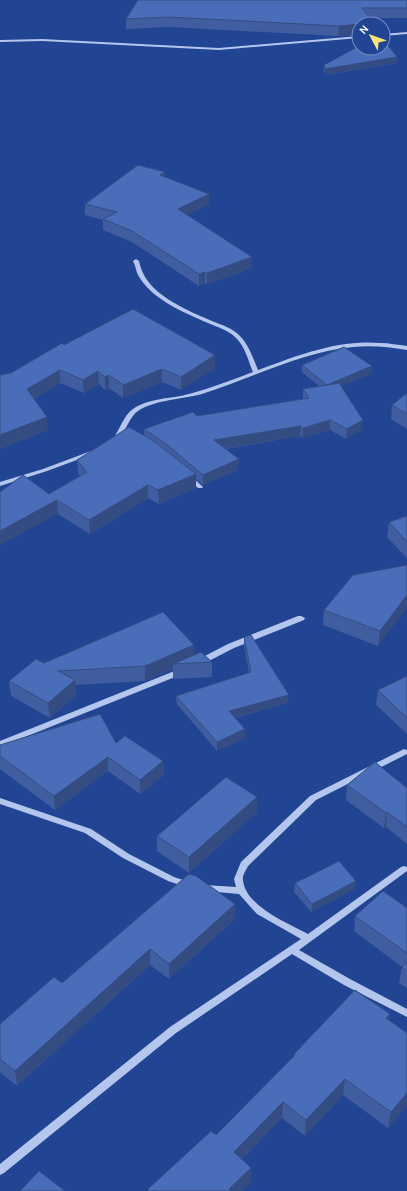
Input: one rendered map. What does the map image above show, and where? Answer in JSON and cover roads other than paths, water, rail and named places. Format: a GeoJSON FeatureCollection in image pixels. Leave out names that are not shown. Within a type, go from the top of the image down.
{"type":"FeatureCollection","features":[{"type":"Feature","properties":{"kind":"street"},"geometry":{"type":"LineString","coordinates":[[391,34],[407,33]]}},
{"type":"Feature","properties":{"kind":"street"},"geometry":{"type":"LineString","coordinates":[[0,41],[42,40],[219,48],[351,39]]}},
{"type":"Feature","properties":{"kind":"street"},"geometry":{"type":"LineString","coordinates":[[136,261],[138,272],[148,285],[169,301],[227,329],[240,338],[256,372]]}},
{"type":"Feature","properties":{"kind":"street"},"geometry":{"type":"LineString","coordinates":[[111,442],[126,433],[128,418],[134,410],[142,407],[191,396],[256,372],[324,350],[358,344],[393,345],[407,348]]}},
{"type":"Feature","properties":{"kind":"street"},"geometry":{"type":"LineString","coordinates":[[0,484],[45,470],[98,450]]}},
{"type":"Feature","properties":{"kind":"street"},"geometry":{"type":"LineString","coordinates":[[183,471],[200,487]]}},
{"type":"Feature","properties":{"kind":"street"},"geometry":{"type":"LineString","coordinates":[[0,744],[185,670],[231,646],[300,618]]}},
{"type":"Feature","properties":{"kind":"street"},"geometry":{"type":"LineString","coordinates":[[308,939],[260,912],[241,891],[238,879],[244,864],[312,798],[404,752]]}},
{"type":"Feature","properties":{"kind":"street"},"geometry":{"type":"LineString","coordinates":[[0,801],[88,831],[126,856],[171,879],[196,887],[241,891]]}},
{"type":"Feature","properties":{"kind":"street"},"geometry":{"type":"LineString","coordinates":[[0,1170],[172,1030],[308,939],[404,869]]}},
{"type":"Feature","properties":{"kind":"street"},"geometry":{"type":"LineString","coordinates":[[292,950],[347,982],[407,1013]]}}]}
